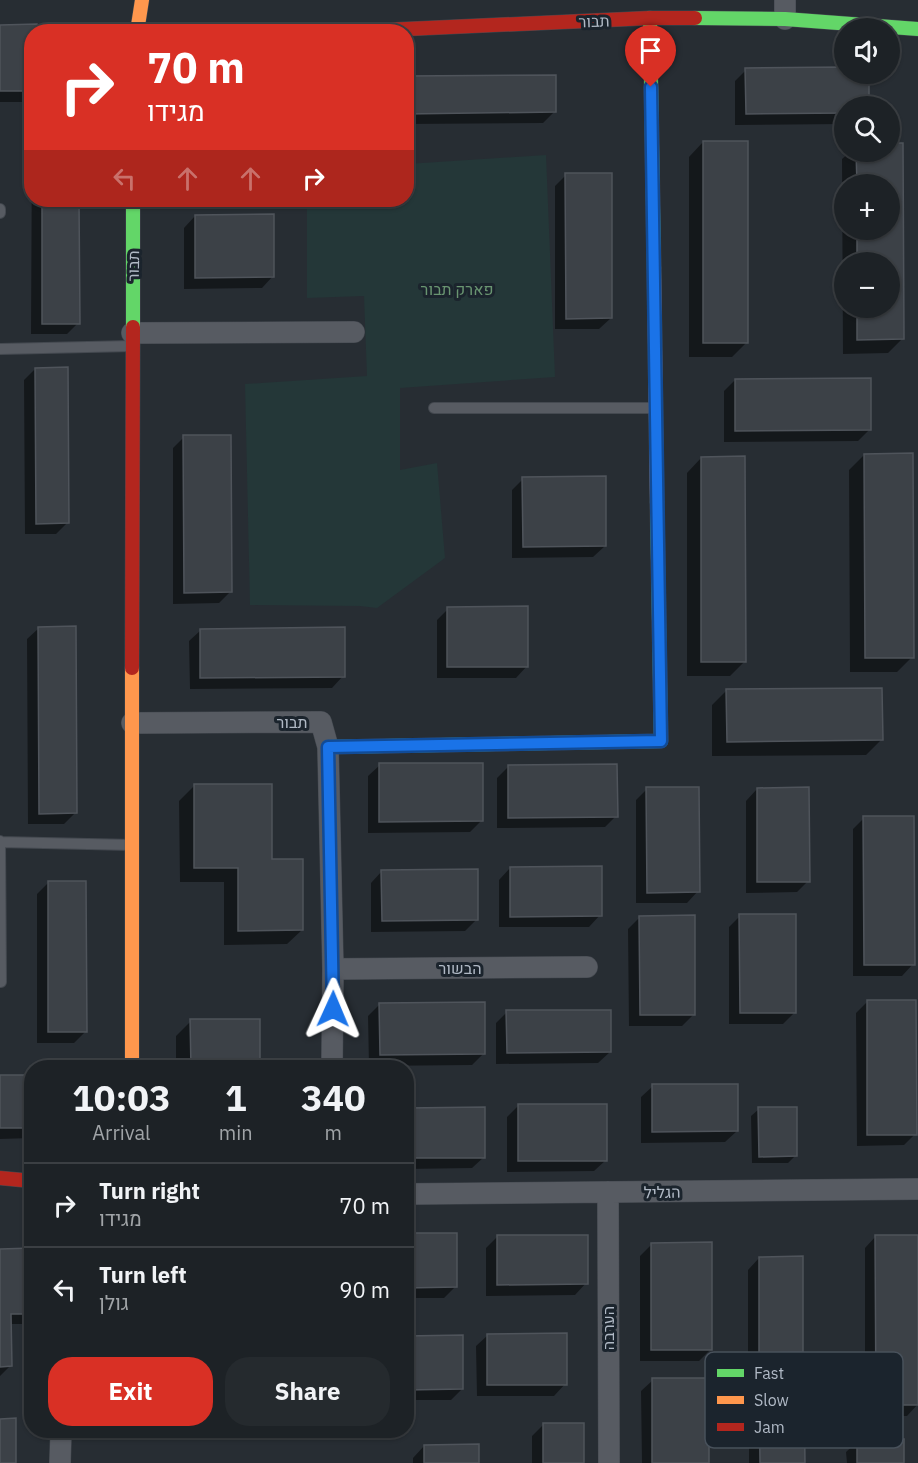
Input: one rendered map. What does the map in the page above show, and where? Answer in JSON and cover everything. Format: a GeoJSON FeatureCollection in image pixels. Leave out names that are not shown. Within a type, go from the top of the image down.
{"type":"FeatureCollection","features":[{"type":"Feature","properties":{"kind":"street"},"geometry":{"type":"LineString","coordinates":[[129,0],[134,24]]}},
{"type":"Feature","properties":{"kind":"street"},"geometry":{"type":"LineString","coordinates":[[137,24],[142,0]]}},
{"type":"Feature","properties":{"kind":"street","name":"תבור"},"geometry":{"type":"LineString","coordinates":[[414,29],[785,10],[918,29]]}},
{"type":"Feature","properties":{"kind":"street"},"geometry":{"type":"LineString","coordinates":[[328,747],[661,741],[650,18]]}},
{"type":"Feature","properties":{"kind":"street","name":"תבור"},"geometry":{"type":"LineString","coordinates":[[132,1060],[133,207]]}},
{"type":"Feature","properties":{"kind":"street"},"geometry":{"type":"LineString","coordinates":[[132,340],[354,332]]}},
{"type":"Feature","properties":{"kind":"street","name":"תבור"},"geometry":{"type":"LineString","coordinates":[[132,723],[321,722],[328,747],[333,969],[332,1060]]}},
{"type":"Feature","properties":{"kind":"street","name":"הבשור"},"geometry":{"type":"LineString","coordinates":[[333,969],[587,968]]}},
{"type":"Feature","properties":{"kind":"street"},"geometry":{"type":"LineString","coordinates":[[0,1178],[24,1180]]}},
{"type":"Feature","properties":{"kind":"street","name":"הגליל"},"geometry":{"type":"LineString","coordinates":[[414,1194],[918,1189]]}},
{"type":"Feature","properties":{"kind":"street","name":"הערבה"},"geometry":{"type":"LineString","coordinates":[[608,1192],[609,1463]]}},
{"type":"Feature","properties":{"kind":"street"},"geometry":{"type":"LineString","coordinates":[[60,1438],[60,1463]]}},
{"type":"Feature","properties":{"kind":"lane"},"geometry":{"type":"LineString","coordinates":[[0,349],[132,340]]}},
{"type":"Feature","properties":{"kind":"lane"},"geometry":{"type":"LineString","coordinates":[[434,408],[656,408]]}},
{"type":"Feature","properties":{"kind":"lane"},"geometry":{"type":"LineString","coordinates":[[1,982],[0,841],[132,844]]}},
{"type":"Feature","properties":{"kind":"green space","name":"פארק תבור"},"geometry":{"type":"Polygon","coordinates":[[[546,155],[555,377],[400,388],[400,470],[437,463],[445,558],[377,608],[250,605],[245,384],[367,376],[364,296],[307,298],[307,207],[414,207],[414,164],[546,155]]]}},
{"type":"Feature","properties":{"kind":"building"},"geometry":{"type":"Polygon","coordinates":[[[24,24],[24,91],[0,91],[0,25],[24,24]]]}},
{"type":"Feature","properties":{"kind":"building"},"geometry":{"type":"Polygon","coordinates":[[[834,67],[834,84],[869,84],[869,96],[834,96],[834,113],[746,114],[745,68],[834,67]]]}},
{"type":"Feature","properties":{"kind":"building"},"geometry":{"type":"Polygon","coordinates":[[[556,75],[556,112],[414,114],[414,76],[556,75]]]}},
{"type":"Feature","properties":{"kind":"building"},"geometry":{"type":"Polygon","coordinates":[[[703,141],[748,141],[748,343],[703,343],[703,141]]]}},
{"type":"Feature","properties":{"kind":"building"},"geometry":{"type":"Polygon","coordinates":[[[900,143],[903,143],[904,339],[857,340],[857,318],[900,318],[900,252],[857,252],[857,240],[900,240],[900,174],[857,174],[856,162],[900,162],[900,143]]]}},
{"type":"Feature","properties":{"kind":"building"},"geometry":{"type":"Polygon","coordinates":[[[565,173],[612,173],[612,318],[566,319],[565,173]]]}},
{"type":"Feature","properties":{"kind":"building"},"geometry":{"type":"Polygon","coordinates":[[[42,207],[79,207],[80,324],[42,324],[42,207]]]}},
{"type":"Feature","properties":{"kind":"building"},"geometry":{"type":"Polygon","coordinates":[[[274,214],[274,277],[195,278],[195,215],[274,214]]]}},
{"type":"Feature","properties":{"kind":"building"},"geometry":{"type":"Polygon","coordinates":[[[68,367],[69,523],[36,524],[35,368],[68,367]]]}},
{"type":"Feature","properties":{"kind":"building"},"geometry":{"type":"Polygon","coordinates":[[[871,378],[871,430],[735,431],[735,379],[871,378]]]}},
{"type":"Feature","properties":{"kind":"building"},"geometry":{"type":"Polygon","coordinates":[[[183,435],[231,435],[232,592],[184,593],[183,435]]]}},
{"type":"Feature","properties":{"kind":"building"},"geometry":{"type":"Polygon","coordinates":[[[913,453],[914,658],[865,658],[864,454],[913,453]]]}},
{"type":"Feature","properties":{"kind":"building"},"geometry":{"type":"Polygon","coordinates":[[[745,456],[746,662],[701,662],[701,457],[745,456]]]}},
{"type":"Feature","properties":{"kind":"building"},"geometry":{"type":"Polygon","coordinates":[[[606,476],[606,546],[523,547],[522,477],[606,476]]]}},
{"type":"Feature","properties":{"kind":"building"},"geometry":{"type":"Polygon","coordinates":[[[528,606],[528,667],[447,667],[447,607],[528,606]]]}},
{"type":"Feature","properties":{"kind":"building"},"geometry":{"type":"Polygon","coordinates":[[[76,626],[77,813],[39,814],[38,627],[76,626]]]}},
{"type":"Feature","properties":{"kind":"building"},"geometry":{"type":"Polygon","coordinates":[[[345,627],[345,677],[200,678],[200,629],[345,627]]]}},
{"type":"Feature","properties":{"kind":"building"},"geometry":{"type":"Polygon","coordinates":[[[882,688],[883,740],[727,742],[726,689],[882,688]]]}},
{"type":"Feature","properties":{"kind":"building"},"geometry":{"type":"Polygon","coordinates":[[[379,763],[483,763],[483,821],[379,822],[379,763]]]}},
{"type":"Feature","properties":{"kind":"building"},"geometry":{"type":"Polygon","coordinates":[[[617,764],[618,817],[508,818],[508,765],[617,764]]]}},
{"type":"Feature","properties":{"kind":"building"},"geometry":{"type":"Polygon","coordinates":[[[194,784],[272,784],[272,859],[303,859],[303,930],[238,931],[238,868],[194,868],[194,784]]]}},
{"type":"Feature","properties":{"kind":"building"},"geometry":{"type":"Polygon","coordinates":[[[646,787],[699,787],[700,892],[647,893],[646,787]]]}},
{"type":"Feature","properties":{"kind":"building"},"geometry":{"type":"Polygon","coordinates":[[[809,787],[810,882],[757,882],[757,788],[809,787]]]}},
{"type":"Feature","properties":{"kind":"building"},"geometry":{"type":"Polygon","coordinates":[[[863,816],[914,816],[915,965],[864,965],[863,816]]]}},
{"type":"Feature","properties":{"kind":"building"},"geometry":{"type":"Polygon","coordinates":[[[602,866],[602,916],[510,917],[510,867],[602,866]]]}},
{"type":"Feature","properties":{"kind":"building"},"geometry":{"type":"Polygon","coordinates":[[[478,869],[478,920],[382,921],[381,870],[478,869]]]}},
{"type":"Feature","properties":{"kind":"building"},"geometry":{"type":"Polygon","coordinates":[[[48,881],[86,881],[87,1032],[48,1032],[48,881]]]}},
{"type":"Feature","properties":{"kind":"building"},"geometry":{"type":"Polygon","coordinates":[[[739,914],[796,914],[796,1013],[740,1013],[739,914]]]}},
{"type":"Feature","properties":{"kind":"building"},"geometry":{"type":"Polygon","coordinates":[[[695,915],[695,1015],[640,1015],[639,916],[695,915]]]}},
{"type":"Feature","properties":{"kind":"building"},"geometry":{"type":"Polygon","coordinates":[[[867,1000],[916,1000],[917,1135],[867,1135],[867,1000]]]}},
{"type":"Feature","properties":{"kind":"building"},"geometry":{"type":"Polygon","coordinates":[[[485,1002],[485,1054],[380,1055],[379,1003],[485,1002]]]}},
{"type":"Feature","properties":{"kind":"building"},"geometry":{"type":"Polygon","coordinates":[[[506,1010],[611,1010],[611,1052],[507,1053],[506,1010]]]}},
{"type":"Feature","properties":{"kind":"building"},"geometry":{"type":"Polygon","coordinates":[[[190,1019],[260,1019],[260,1060],[191,1060],[190,1019]]]}},
{"type":"Feature","properties":{"kind":"building"},"geometry":{"type":"Polygon","coordinates":[[[0,1075],[24,1075],[24,1128],[0,1128],[0,1075]]]}},
{"type":"Feature","properties":{"kind":"building"},"geometry":{"type":"Polygon","coordinates":[[[652,1084],[738,1084],[738,1131],[652,1132],[652,1084]]]}},
{"type":"Feature","properties":{"kind":"building"},"geometry":{"type":"Polygon","coordinates":[[[518,1104],[607,1104],[607,1161],[518,1161],[518,1104]]]}},
{"type":"Feature","properties":{"kind":"building"},"geometry":{"type":"Polygon","coordinates":[[[485,1107],[485,1158],[414,1158],[414,1108],[485,1107]]]}},
{"type":"Feature","properties":{"kind":"building"},"geometry":{"type":"Polygon","coordinates":[[[758,1107],[797,1107],[797,1156],[759,1157],[758,1107]]]}},
{"type":"Feature","properties":{"kind":"building"},"geometry":{"type":"Polygon","coordinates":[[[414,1233],[457,1233],[457,1287],[414,1288],[414,1233]]]}},
{"type":"Feature","properties":{"kind":"building"},"geometry":{"type":"Polygon","coordinates":[[[497,1235],[588,1235],[588,1284],[497,1285],[497,1235]]]}},
{"type":"Feature","properties":{"kind":"building"},"geometry":{"type":"Polygon","coordinates":[[[875,1235],[918,1235],[918,1405],[903,1405],[903,1352],[876,1352],[875,1235]]]}},
{"type":"Feature","properties":{"kind":"building"},"geometry":{"type":"Polygon","coordinates":[[[712,1242],[712,1350],[651,1350],[651,1243],[712,1242]]]}},
{"type":"Feature","properties":{"kind":"building"},"geometry":{"type":"Polygon","coordinates":[[[24,1248],[24,1314],[11,1314],[12,1366],[0,1367],[0,1249],[24,1248]]]}},
{"type":"Feature","properties":{"kind":"building"},"geometry":{"type":"Polygon","coordinates":[[[803,1256],[803,1352],[759,1352],[759,1257],[803,1256]]]}},
{"type":"Feature","properties":{"kind":"building"},"geometry":{"type":"Polygon","coordinates":[[[567,1333],[567,1385],[487,1385],[487,1334],[567,1333]]]}},
{"type":"Feature","properties":{"kind":"building"},"geometry":{"type":"Polygon","coordinates":[[[463,1335],[463,1389],[414,1390],[414,1336],[463,1335]]]}},
{"type":"Feature","properties":{"kind":"building"},"geometry":{"type":"Polygon","coordinates":[[[652,1378],[705,1378],[705,1448],[709,1448],[709,1463],[652,1463],[652,1378]]]}},
{"type":"Feature","properties":{"kind":"building"},"geometry":{"type":"Polygon","coordinates":[[[16,1418],[16,1463],[0,1463],[0,1419],[16,1418]]]}},
{"type":"Feature","properties":{"kind":"building"},"geometry":{"type":"Polygon","coordinates":[[[543,1423],[584,1423],[584,1463],[543,1463],[543,1423]]]}},
{"type":"Feature","properties":{"kind":"building"},"geometry":{"type":"Polygon","coordinates":[[[904,1439],[904,1463],[857,1463],[857,1448],[903,1448],[904,1439]]]}},
{"type":"Feature","properties":{"kind":"building"},"geometry":{"type":"Polygon","coordinates":[[[479,1444],[479,1463],[424,1463],[424,1445],[479,1444]]]}},
{"type":"Feature","properties":{"kind":"building"},"geometry":{"type":"Polygon","coordinates":[[[760,1448],[805,1448],[805,1463],[760,1463],[760,1448]]]}},
{"type":"Feature","properties":{"kind":"traffic: fast"},"geometry":{"type":"LineString","coordinates":[[650,18],[654,268]]}},
{"type":"Feature","properties":{"kind":"traffic: fast"},"geometry":{"type":"LineString","coordinates":[[695,18],[785,19],[918,29]]}},
{"type":"Feature","properties":{"kind":"traffic: fast"},"geometry":{"type":"LineString","coordinates":[[133,207],[133,327]]}},
{"type":"Feature","properties":{"kind":"traffic: fast"},"geometry":{"type":"LineString","coordinates":[[328,747],[661,741],[657,502]]}},
{"type":"Feature","properties":{"kind":"traffic: slow"},"geometry":{"type":"LineString","coordinates":[[138,24],[142,0]]}},
{"type":"Feature","properties":{"kind":"traffic: slow"},"geometry":{"type":"LineString","coordinates":[[654,268],[657,502]]}},
{"type":"Feature","properties":{"kind":"traffic: slow"},"geometry":{"type":"LineString","coordinates":[[132,668],[132,1060]]}},
{"type":"Feature","properties":{"kind":"traffic: jam"},"geometry":{"type":"LineString","coordinates":[[414,29],[695,18]]}},
{"type":"Feature","properties":{"kind":"traffic: jam"},"geometry":{"type":"LineString","coordinates":[[132,668],[133,327]]}},
{"type":"Feature","properties":{"kind":"traffic: jam"},"geometry":{"type":"LineString","coordinates":[[0,1178],[24,1180]]}},
{"type":"Feature","properties":{"kind":"route"},"geometry":{"type":"LineString","coordinates":[[333,1009],[328,747],[661,741],[651,87]]}}]}
